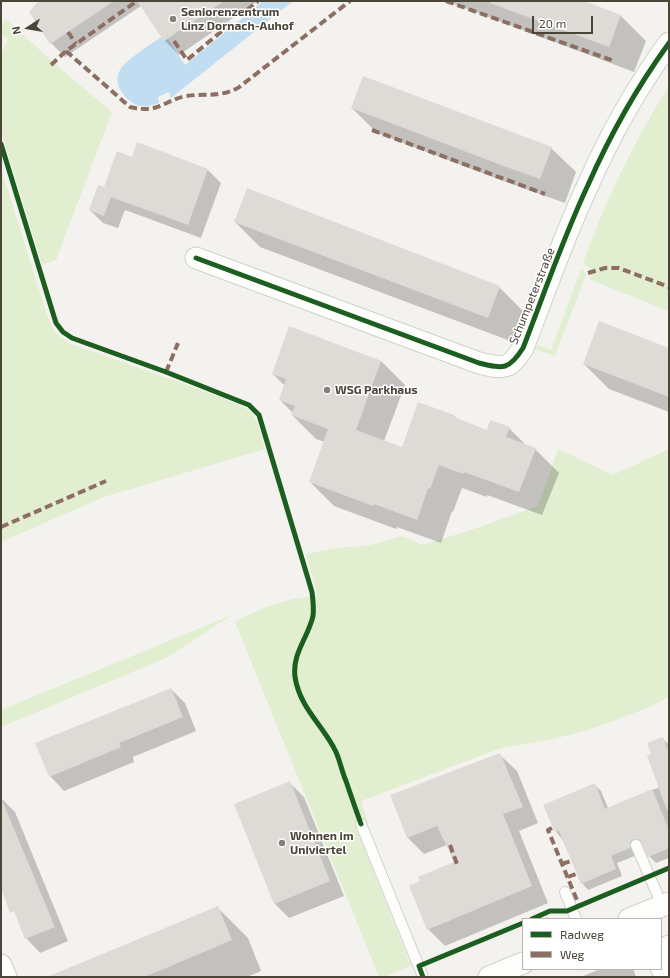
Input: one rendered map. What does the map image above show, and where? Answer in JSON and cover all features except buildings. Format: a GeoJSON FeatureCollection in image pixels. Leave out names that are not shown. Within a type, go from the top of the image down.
{"type":"FeatureCollection","features":[{"type":"Feature","properties":{"kind":"street","name":"Schumpeterstraße"},"geometry":{"type":"LineString","coordinates":[[196,258],[480,363],[497,368],[508,366],[515,360],[523,348],[587,185],[608,142],[628,106],[669,43]]}},
{"type":"Feature","properties":{"kind":"street"},"geometry":{"type":"LineString","coordinates":[[632,918],[667,904]]}},
{"type":"Feature","properties":{"kind":"street"},"geometry":{"type":"LineString","coordinates":[[662,965],[669,946]]}},
{"type":"Feature","properties":{"kind":"street"},"geometry":{"type":"LineString","coordinates":[[489,977],[522,963]]}},
{"type":"Feature","properties":{"kind":"street"},"geometry":{"type":"LineString","coordinates":[[1,965],[6,977]]}},
{"type":"Feature","properties":{"kind":"lane"},"geometry":{"type":"LineString","coordinates":[[361,824],[423,977]]}},
{"type":"Feature","properties":{"kind":"lane"},"geometry":{"type":"LineString","coordinates":[[636,845],[667,904]]}},
{"type":"Feature","properties":{"kind":"lane"},"geometry":{"type":"LineString","coordinates":[[565,892],[576,918]]}},
{"type":"Feature","properties":{"kind":"green space"},"geometry":{"type":"Polygon","coordinates":[[[6,19],[56,65],[112,112],[56,260],[42,265],[1,131],[1,55],[8,38],[1,35],[1,26],[6,19]]]}},
{"type":"Feature","properties":{"kind":"green space"},"geometry":{"type":"Polygon","coordinates":[[[669,86],[669,311],[591,280],[590,269],[583,263],[621,172],[669,86]]]}},
{"type":"Feature","properties":{"kind":"green space"},"geometry":{"type":"Polygon","coordinates":[[[1,168],[48,318],[56,333],[69,343],[215,395],[244,407],[252,413],[257,421],[265,449],[104,497],[1,542],[1,168]]]}},
{"type":"Feature","properties":{"kind":"green space"},"geometry":{"type":"Polygon","coordinates":[[[581,269],[586,274],[555,356],[534,349],[535,344],[551,350],[581,269]]]}},
{"type":"Feature","properties":{"kind":"green space"},"geometry":{"type":"Polygon","coordinates":[[[558,449],[613,475],[669,449],[669,697],[647,708],[589,730],[549,740],[501,748],[361,801],[368,823],[356,828],[411,966],[384,977],[379,977],[235,622],[274,604],[317,596],[306,554],[336,548],[370,545],[403,536],[422,545],[471,530],[538,506],[558,449]]]}},
{"type":"Feature","properties":{"kind":"green space"},"geometry":{"type":"Polygon","coordinates":[[[232,615],[168,657],[1,727],[1,710],[232,615]]]}},
{"type":"Feature","properties":{"kind":"water"},"geometry":{"type":"Polygon","coordinates":[[[263,1],[293,1],[171,98],[169,92],[158,97],[159,103],[140,106],[130,101],[122,92],[118,81],[120,70],[133,57],[161,37],[164,41],[168,39],[185,65],[263,1]]]}},
{"type":"Feature","properties":{"kind":"marked path"},"geometry":{"type":"LineString","coordinates":[[51,65],[66,51],[137,1]]}},
{"type":"Feature","properties":{"kind":"marked path"},"geometry":{"type":"LineString","coordinates":[[247,10],[258,1]]}},
{"type":"Feature","properties":{"kind":"marked path"},"geometry":{"type":"LineString","coordinates":[[66,51],[130,107],[140,109],[154,108],[186,96],[218,94],[238,88],[350,1]]}},
{"type":"Feature","properties":{"kind":"marked path"},"geometry":{"type":"LineString","coordinates":[[446,1],[614,61]]}},
{"type":"Feature","properties":{"kind":"marked path"},"geometry":{"type":"LineString","coordinates":[[174,41],[187,60],[234,21]]}},
{"type":"Feature","properties":{"kind":"marked path"},"geometry":{"type":"LineString","coordinates":[[68,32],[76,44]]}},
{"type":"Feature","properties":{"kind":"marked path"},"geometry":{"type":"LineString","coordinates":[[372,130],[545,194]]}},
{"type":"Feature","properties":{"kind":"marked path"},"geometry":{"type":"LineString","coordinates":[[588,273],[605,268],[619,268],[669,287]]}},
{"type":"Feature","properties":{"kind":"marked path"},"geometry":{"type":"LineString","coordinates":[[166,372],[178,343]]}},
{"type":"Feature","properties":{"kind":"marked path"},"geometry":{"type":"LineString","coordinates":[[1,527],[106,481]]}},
{"type":"Feature","properties":{"kind":"marked path"},"geometry":{"type":"LineString","coordinates":[[552,828],[548,830],[579,905]]}},
{"type":"Feature","properties":{"kind":"marked path"},"geometry":{"type":"LineString","coordinates":[[450,845],[458,867]]}},
{"type":"Feature","properties":{"kind":"marked path"},"geometry":{"type":"LineString","coordinates":[[562,864],[571,861]]}},
{"type":"Feature","properties":{"kind":"marked path"},"geometry":{"type":"LineString","coordinates":[[568,877],[576,874]]}},
{"type":"Feature","properties":{"kind":"cycle path"},"geometry":{"type":"LineString","coordinates":[[196,258],[479,363],[500,367],[510,364],[523,348],[570,225],[596,166],[635,94],[669,43]]}},
{"type":"Feature","properties":{"kind":"cycle path"},"geometry":{"type":"LineString","coordinates":[[1,144],[56,323],[63,332],[72,338],[166,372],[249,405],[259,415],[312,592],[313,616],[298,653],[295,677],[302,699],[336,752],[361,824]]}},
{"type":"Feature","properties":{"kind":"cycle path"},"geometry":{"type":"LineString","coordinates":[[534,918],[550,911],[567,911],[669,868]]}},
{"type":"Feature","properties":{"kind":"cycle path"},"geometry":{"type":"LineString","coordinates":[[423,977],[419,966],[522,923]]}},
{"type":"Feature","properties":{"kind":"place","name":"Seniorenzentrum Linz Dornach-Auhof"},"geometry":{"type":"Point","coordinates":[173,19]}},
{"type":"Feature","properties":{"kind":"place","name":"WSG Parkhaus"},"geometry":{"type":"Point","coordinates":[327,390]}},
{"type":"Feature","properties":{"kind":"place","name":"Wohnen im Univiertel"},"geometry":{"type":"Point","coordinates":[282,843]}}]}
